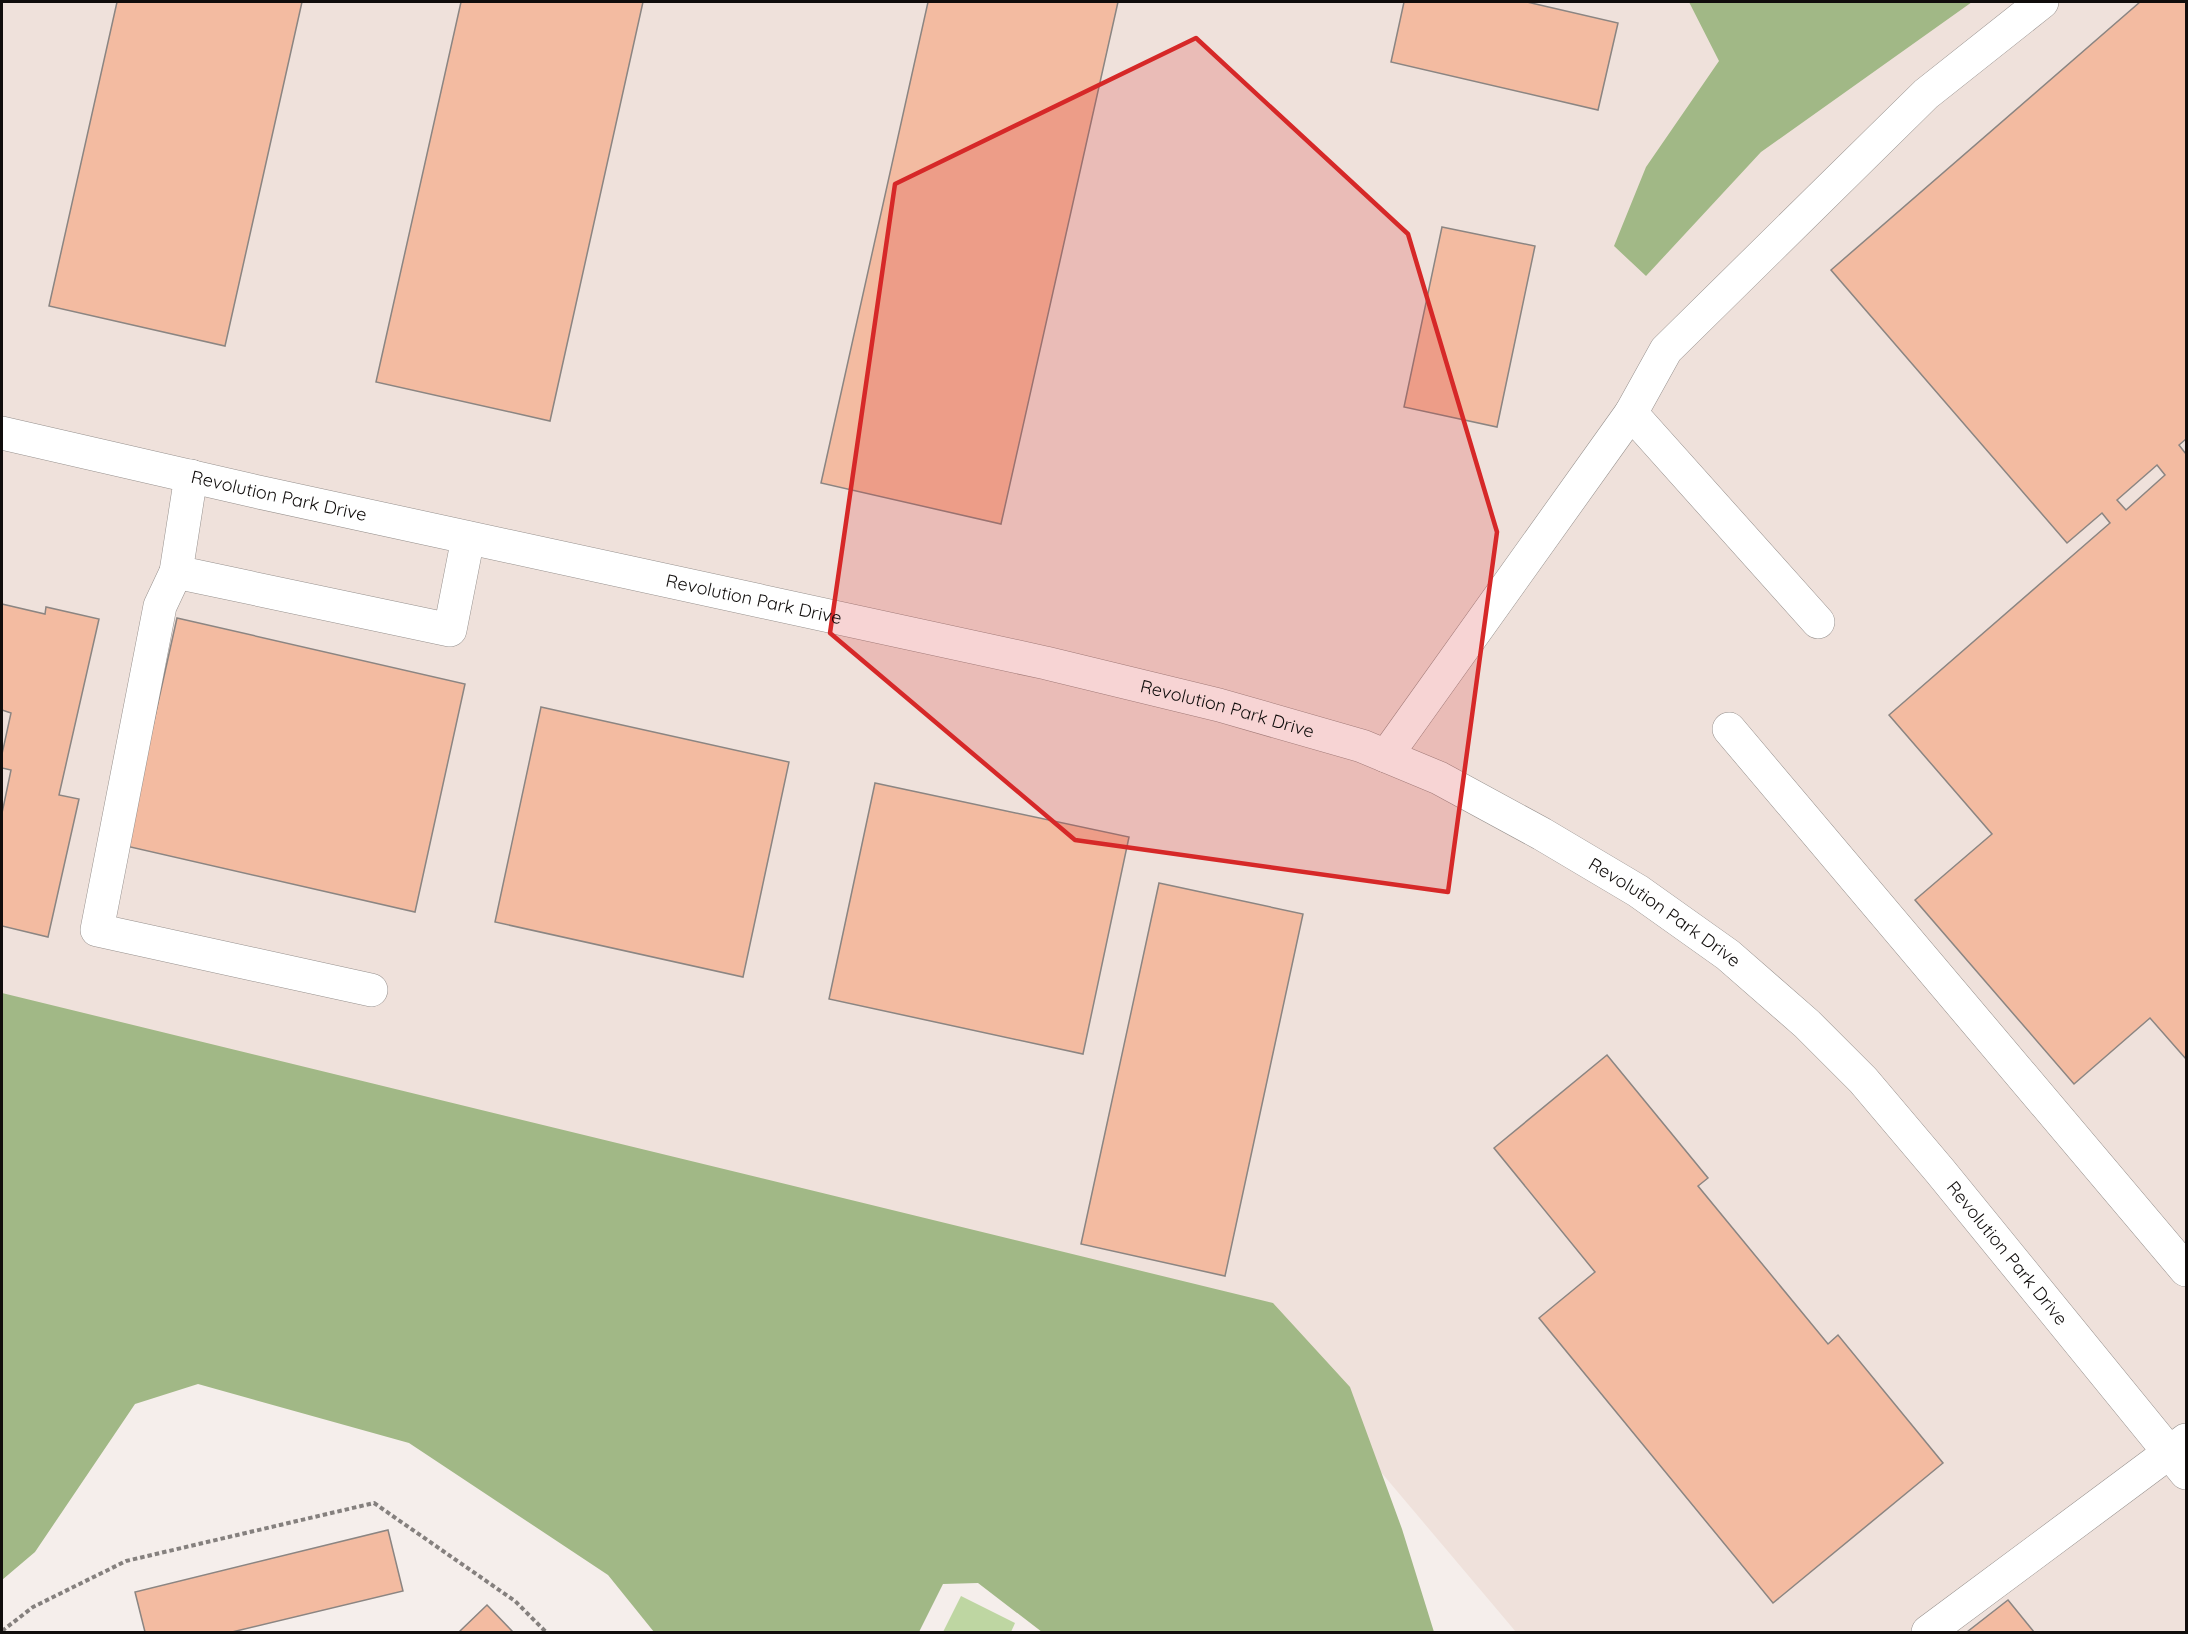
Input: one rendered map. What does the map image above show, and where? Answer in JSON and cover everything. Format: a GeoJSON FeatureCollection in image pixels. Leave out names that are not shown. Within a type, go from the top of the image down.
{"type":"FeatureCollection","features":[{"type":"Feature","properties":{"kind":"street"},"geometry":{"type":"LineString","coordinates":[[1386,756],[1631,413],[1666,350],[1926,94],[2042,2]]}},
{"type":"Feature","properties":{"kind":"street"},"geometry":{"type":"LineString","coordinates":[[1631,413],[1818,622]]}},
{"type":"Feature","properties":{"kind":"street","name":"Revolution Park Drive"},"geometry":{"type":"LineString","coordinates":[[2,433],[191,477],[1046,663],[1218,705],[1362,746],[1439,778],[1542,834],[1638,891],[1728,955],[1807,1024],[1863,1080],[2181,1456]]}},
{"type":"Feature","properties":{"kind":"street"},"geometry":{"type":"LineString","coordinates":[[191,477],[176,572],[160,606],[98,930],[370,990]]}},
{"type":"Feature","properties":{"kind":"street"},"geometry":{"type":"LineString","coordinates":[[176,572],[450,630],[468,538]]}},
{"type":"Feature","properties":{"kind":"street"},"geometry":{"type":"LineString","coordinates":[[1730,729],[2187,1270]]}},
{"type":"Feature","properties":{"kind":"street"},"geometry":{"type":"LineString","coordinates":[[1928,1632],[2181,1456]]}},
{"type":"Feature","properties":{"kind":"path"},"geometry":{"type":"LineString","coordinates":[[2,1631],[43,1602],[126,1561],[375,1503],[515,1601],[546,1632]]}},
{"type":"Feature","properties":{"kind":"highlighted area"},"geometry":{"type":"Polygon","coordinates":[[[1196,38],[1408,234],[1497,532],[1448,892],[1075,840],[830,633],[895,184],[1196,38]]]}},
{"type":"Feature","properties":{"kind":"shaded area"},"geometry":{"type":"Polygon","coordinates":[[[2,2],[2186,2],[2186,1632],[1516,1632],[1288,1362],[2,1015],[2,2]]]}},
{"type":"Feature","properties":{"kind":"green space"},"geometry":{"type":"Polygon","coordinates":[[[1689,2],[1972,2],[1761,152],[1646,276],[1614,246],[1646,167],[1719,61],[1689,2]]]}},
{"type":"Feature","properties":{"kind":"green space"},"geometry":{"type":"Polygon","coordinates":[[[2,993],[1273,1303],[1350,1387],[1402,1529],[1434,1632],[1042,1632],[978,1583],[943,1584],[919,1632],[654,1632],[608,1575],[409,1443],[198,1384],[135,1404],[35,1552],[2,1580],[2,993]]]}},
{"type":"Feature","properties":{"kind":"green space"},"geometry":{"type":"Polygon","coordinates":[[[961,1596],[1015,1623],[1011,1632],[943,1632],[961,1596]]]}},
{"type":"Feature","properties":{"kind":"building"},"geometry":{"type":"Polygon","coordinates":[[[117,2],[302,2],[225,346],[49,306],[117,2]]]}},
{"type":"Feature","properties":{"kind":"building"},"geometry":{"type":"Polygon","coordinates":[[[461,2],[643,2],[550,421],[376,382],[461,2]]]}},
{"type":"Feature","properties":{"kind":"building"},"geometry":{"type":"Polygon","coordinates":[[[928,2],[1118,2],[1001,524],[821,483],[928,2]]]}},
{"type":"Feature","properties":{"kind":"building"},"geometry":{"type":"Polygon","coordinates":[[[1404,2],[1527,2],[1618,23],[1598,110],[1391,62],[1404,2]]]}},
{"type":"Feature","properties":{"kind":"building"},"geometry":{"type":"Polygon","coordinates":[[[2140,2],[2186,2],[2186,439],[2179,445],[2186,454],[2186,1059],[2150,1018],[2074,1084],[1915,900],[1992,834],[1889,715],[2110,523],[2102,513],[2067,543],[1831,270],[2140,2]],[[2157,465],[2117,500],[2126,510],[2165,475],[2157,465]]]}},
{"type":"Feature","properties":{"kind":"building"},"geometry":{"type":"Polygon","coordinates":[[[1442,227],[1535,246],[1497,427],[1404,407],[1442,227]]]}},
{"type":"Feature","properties":{"kind":"building"},"geometry":{"type":"Polygon","coordinates":[[[2,604],[45,614],[46,607],[99,619],[59,795],[79,799],[48,937],[2,926],[2,813],[11,770],[2,768],[2,754],[11,713],[2,710],[2,604]]]}},
{"type":"Feature","properties":{"kind":"building"},"geometry":{"type":"Polygon","coordinates":[[[177,618],[465,684],[415,912],[126,846],[177,618]]]}},
{"type":"Feature","properties":{"kind":"building"},"geometry":{"type":"Polygon","coordinates":[[[541,707],[789,762],[743,977],[495,922],[541,707]]]}},
{"type":"Feature","properties":{"kind":"building"},"geometry":{"type":"Polygon","coordinates":[[[875,783],[1129,837],[1083,1054],[829,999],[875,783]]]}},
{"type":"Feature","properties":{"kind":"building"},"geometry":{"type":"Polygon","coordinates":[[[1159,883],[1303,914],[1225,1276],[1081,1244],[1159,883]]]}},
{"type":"Feature","properties":{"kind":"building"},"geometry":{"type":"Polygon","coordinates":[[[1607,1055],[1708,1178],[1698,1186],[1828,1344],[1838,1335],[1943,1463],[1773,1603],[1539,1318],[1595,1272],[1494,1148],[1607,1055]]]}},
{"type":"Feature","properties":{"kind":"building"},"geometry":{"type":"Polygon","coordinates":[[[388,1530],[403,1591],[232,1632],[145,1632],[135,1592],[388,1530]]]}},
{"type":"Feature","properties":{"kind":"building"},"geometry":{"type":"Polygon","coordinates":[[[2008,1600],[2034,1632],[1967,1632],[2008,1600]]]}},
{"type":"Feature","properties":{"kind":"building"},"geometry":{"type":"Polygon","coordinates":[[[487,1605],[513,1632],[459,1632],[487,1605]]]}}]}
